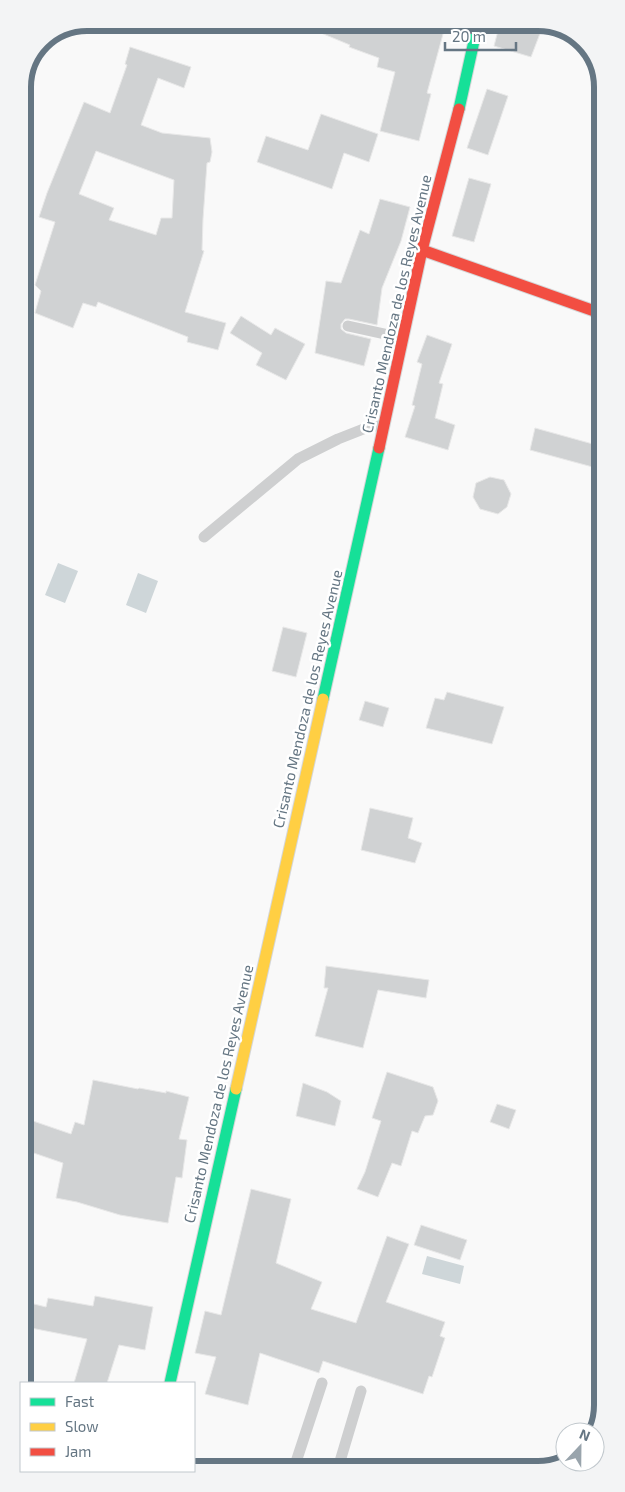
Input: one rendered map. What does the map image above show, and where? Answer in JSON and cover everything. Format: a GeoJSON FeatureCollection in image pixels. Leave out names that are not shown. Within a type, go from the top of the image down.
{"type":"FeatureCollection","features":[{"type":"Feature","properties":{"kind":"main road","name":"Crisanto Mendoza de los Reyes Avenue"},"geometry":{"type":"LineString","coordinates":[[170,1382],[422,250],[451,142],[476,31]]}},
{"type":"Feature","properties":{"kind":"main road"},"geometry":{"type":"LineString","coordinates":[[422,250],[594,311]]}},
{"type":"Feature","properties":{"kind":"lane"},"geometry":{"type":"LineString","coordinates":[[348,326],[403,338]]}},
{"type":"Feature","properties":{"kind":"lane"},"geometry":{"type":"LineString","coordinates":[[204,537],[298,459],[338,439],[372,426],[384,426]]}},
{"type":"Feature","properties":{"kind":"lane"},"geometry":{"type":"LineString","coordinates":[[296,1461],[322,1384]]}},
{"type":"Feature","properties":{"kind":"lane"},"geometry":{"type":"LineString","coordinates":[[340,1461],[361,1391]]}},
{"type":"Feature","properties":{"kind":"shaded area"},"geometry":{"type":"Polygon","coordinates":[[[58,563],[78,571],[65,603],[45,595],[58,563]]]}},
{"type":"Feature","properties":{"kind":"shaded area"},"geometry":{"type":"Polygon","coordinates":[[[138,573],[158,581],[146,613],[126,605],[138,573]]]}},
{"type":"Feature","properties":{"kind":"shaded area"},"geometry":{"type":"Polygon","coordinates":[[[427,1256],[464,1266],[460,1284],[422,1274],[427,1256]]]}},
{"type":"Feature","properties":{"kind":"building"},"geometry":{"type":"Polygon","coordinates":[[[316,31],[444,31],[427,93],[431,94],[419,141],[380,131],[395,72],[377,67],[379,58],[349,47],[350,45],[316,31]]]}},
{"type":"Feature","properties":{"kind":"building"},"geometry":{"type":"Polygon","coordinates":[[[498,31],[541,31],[531,57],[494,46],[498,31]]]}},
{"type":"Feature","properties":{"kind":"building"},"geometry":{"type":"Polygon","coordinates":[[[130,47],[191,67],[184,88],[158,78],[141,125],[162,133],[210,138],[212,152],[210,162],[207,163],[203,219],[202,250],[204,251],[185,312],[226,323],[218,350],[187,342],[188,337],[98,302],[96,307],[83,303],[73,328],[35,313],[41,291],[35,285],[55,222],[39,217],[47,193],[84,102],[110,113],[127,65],[125,64],[130,47]],[[96,151],[79,194],[114,208],[109,220],[156,235],[161,218],[172,218],[174,180],[96,151]]]}},
{"type":"Feature","properties":{"kind":"building"},"geometry":{"type":"Polygon","coordinates":[[[487,89],[508,96],[488,155],[467,148],[487,89]]]}},
{"type":"Feature","properties":{"kind":"building"},"geometry":{"type":"Polygon","coordinates":[[[321,114],[378,134],[369,162],[344,153],[332,189],[257,162],[266,136],[308,150],[321,114]]]}},
{"type":"Feature","properties":{"kind":"building"},"geometry":{"type":"Polygon","coordinates":[[[469,178],[491,184],[474,242],[452,236],[469,178]]]}},
{"type":"Feature","properties":{"kind":"building"},"geometry":{"type":"Polygon","coordinates":[[[380,199],[410,207],[401,241],[382,288],[377,325],[349,319],[345,319],[341,324],[341,329],[346,333],[371,339],[364,366],[315,353],[326,281],[341,283],[360,230],[369,234],[380,199]]]}},
{"type":"Feature","properties":{"kind":"building"},"geometry":{"type":"Polygon","coordinates":[[[241,316],[271,335],[275,328],[305,344],[286,380],[256,365],[262,353],[230,333],[241,316]]]}},
{"type":"Feature","properties":{"kind":"building"},"geometry":{"type":"Polygon","coordinates":[[[427,335],[452,344],[439,383],[443,384],[435,418],[455,425],[448,450],[405,437],[415,406],[412,405],[422,364],[417,362],[427,335]]]}},
{"type":"Feature","properties":{"kind":"building"},"geometry":{"type":"Polygon","coordinates":[[[535,428],[594,444],[594,467],[530,450],[535,428]]]}},
{"type":"Feature","properties":{"kind":"building"},"geometry":{"type":"Polygon","coordinates":[[[490,477],[504,480],[511,494],[507,507],[498,514],[480,509],[473,497],[476,483],[490,477]]]}},
{"type":"Feature","properties":{"kind":"building"},"geometry":{"type":"Polygon","coordinates":[[[283,627],[307,633],[296,677],[272,671],[283,627]]]}},
{"type":"Feature","properties":{"kind":"building"},"geometry":{"type":"Polygon","coordinates":[[[447,692],[504,707],[492,744],[426,728],[435,698],[444,700],[447,692]]]}},
{"type":"Feature","properties":{"kind":"building"},"geometry":{"type":"Polygon","coordinates":[[[365,701],[389,708],[383,727],[359,720],[365,701]]]}},
{"type":"Feature","properties":{"kind":"building"},"geometry":{"type":"Polygon","coordinates":[[[370,808],[413,818],[408,838],[422,843],[415,863],[361,850],[370,808]]]}},
{"type":"Feature","properties":{"kind":"building"},"geometry":{"type":"Polygon","coordinates":[[[326,966],[429,980],[426,998],[378,990],[363,1048],[315,1036],[328,988],[324,988],[326,966]]]}},
{"type":"Feature","properties":{"kind":"building"},"geometry":{"type":"Polygon","coordinates":[[[387,1072],[433,1087],[438,1101],[433,1115],[425,1116],[418,1133],[412,1131],[401,1166],[392,1163],[378,1197],[357,1189],[365,1172],[381,1121],[372,1118],[387,1072]]]}},
{"type":"Feature","properties":{"kind":"building"},"geometry":{"type":"Polygon","coordinates":[[[93,1080],[138,1089],[166,1093],[166,1091],[189,1097],[179,1139],[187,1140],[182,1178],[176,1177],[168,1223],[120,1215],[77,1202],[56,1198],[63,1163],[31,1152],[31,1126],[33,1121],[71,1134],[75,1122],[84,1125],[93,1080]]]}},
{"type":"Feature","properties":{"kind":"building"},"geometry":{"type":"Polygon","coordinates":[[[303,1083],[327,1092],[341,1101],[335,1126],[296,1116],[303,1083]]]}},
{"type":"Feature","properties":{"kind":"building"},"geometry":{"type":"Polygon","coordinates":[[[497,1104],[516,1110],[509,1129],[490,1122],[497,1104]]]}},
{"type":"Feature","properties":{"kind":"building"},"geometry":{"type":"Polygon","coordinates":[[[251,1189],[291,1199],[276,1263],[322,1282],[311,1309],[356,1323],[387,1236],[409,1244],[386,1302],[445,1322],[440,1336],[445,1338],[432,1377],[429,1376],[423,1394],[323,1361],[319,1373],[260,1353],[248,1405],[205,1394],[216,1357],[195,1353],[205,1311],[221,1315],[251,1189]]]}},
{"type":"Feature","properties":{"kind":"building"},"geometry":{"type":"Polygon","coordinates":[[[421,1225],[467,1240],[460,1260],[414,1245],[421,1225]]]}},
{"type":"Feature","properties":{"kind":"building"},"geometry":{"type":"Polygon","coordinates":[[[95,1296],[153,1307],[145,1350],[119,1345],[107,1382],[74,1382],[87,1339],[31,1328],[31,1303],[46,1307],[48,1298],[93,1306],[95,1296]]]}},
{"type":"Feature","properties":{"kind":"traffic: fast"},"geometry":{"type":"LineString","coordinates":[[459,109],[476,31]]}},
{"type":"Feature","properties":{"kind":"traffic: fast"},"geometry":{"type":"LineString","coordinates":[[323,699],[379,448]]}},
{"type":"Feature","properties":{"kind":"traffic: fast"},"geometry":{"type":"LineString","coordinates":[[170,1382],[236,1089]]}},
{"type":"Feature","properties":{"kind":"traffic: slow"},"geometry":{"type":"LineString","coordinates":[[236,1089],[323,699]]}},
{"type":"Feature","properties":{"kind":"traffic: jam"},"geometry":{"type":"LineString","coordinates":[[379,448],[422,250],[459,109]]}},
{"type":"Feature","properties":{"kind":"traffic: jam"},"geometry":{"type":"LineString","coordinates":[[422,250],[594,311]]}}]}
